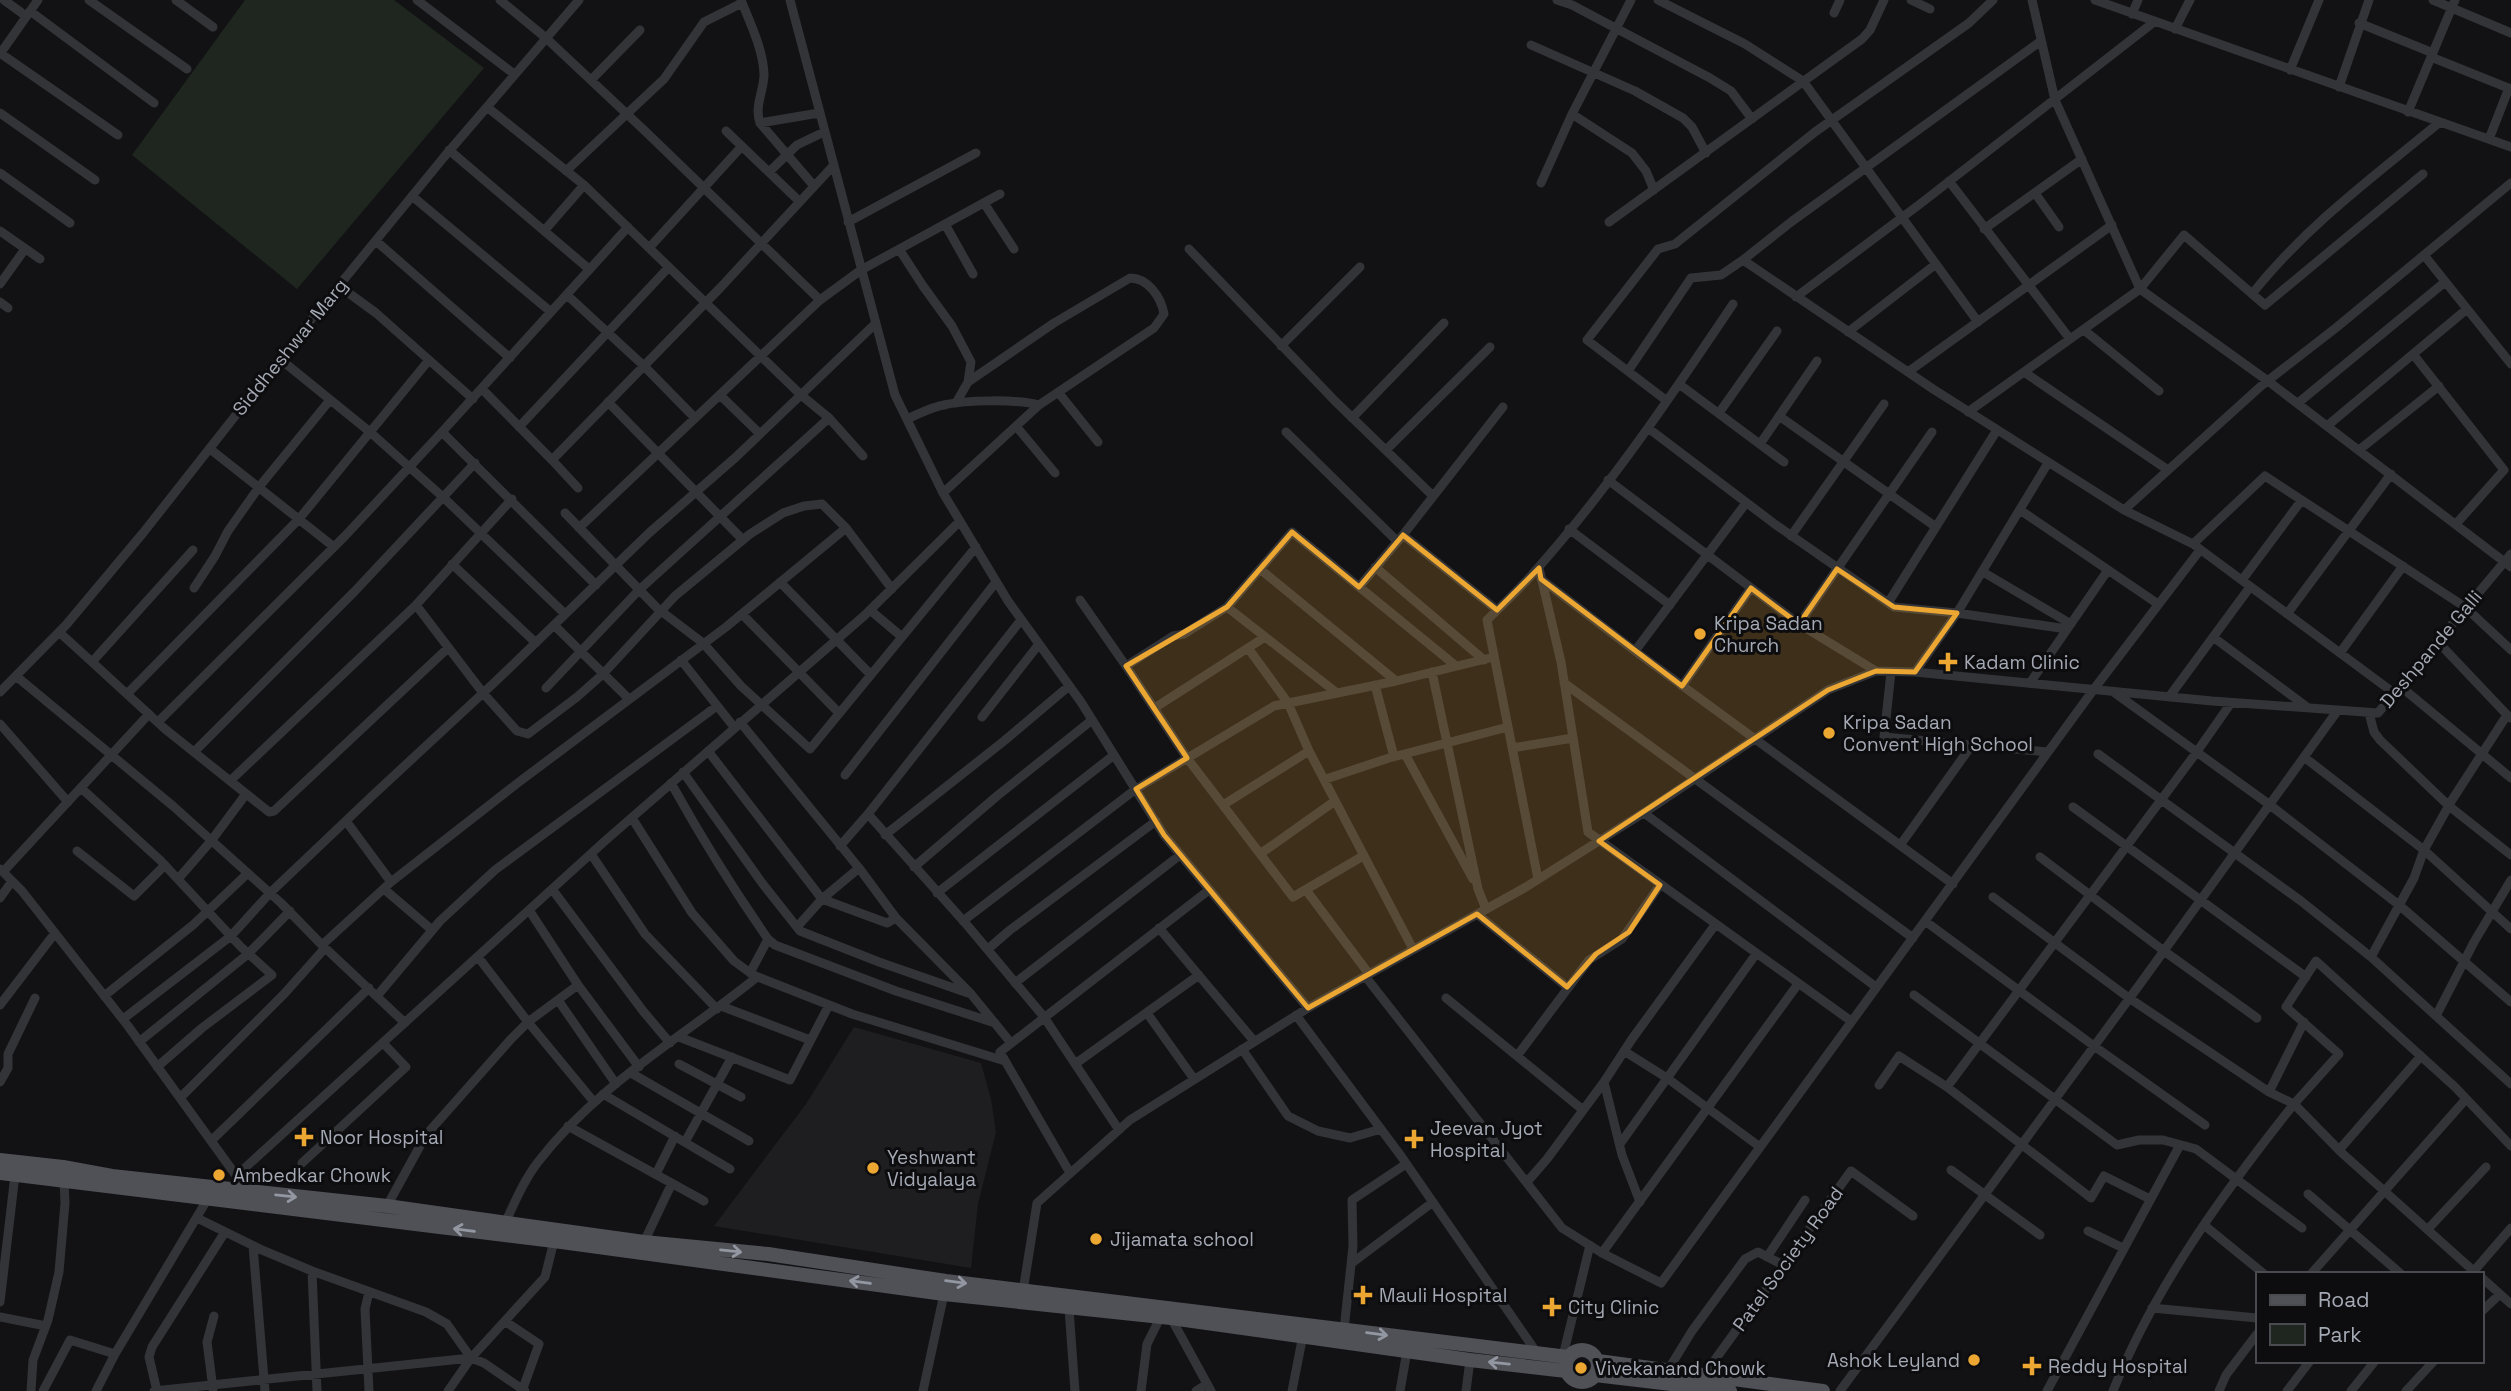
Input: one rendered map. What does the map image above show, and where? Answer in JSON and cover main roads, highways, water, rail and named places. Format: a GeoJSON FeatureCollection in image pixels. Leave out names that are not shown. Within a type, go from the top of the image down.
{"type":"FeatureCollection","features":[{"type":"Feature","properties":{"kind":"main road"},"geometry":{"type":"LineString","coordinates":[[0,1160],[112,1176],[387,1206],[505,1223],[555,1235],[944,1294],[1303,1335],[1470,1360],[1566,1361],[1575,1351],[1584,1350],[1592,1354],[1597,1368],[1590,1381],[1581,1387],[1575,1381],[1566,1361]]}},
{"type":"Feature","properties":{"kind":"main road"},"geometry":{"type":"LineString","coordinates":[[0,1173],[207,1200],[768,1254],[1023,1291],[1537,1353],[1566,1361]]}},
{"type":"Feature","properties":{"kind":"main road"},"geometry":{"type":"LineString","coordinates":[[1597,1368],[1668,1370],[1823,1391]]}},
{"type":"Feature","properties":{"kind":"main road"},"geometry":{"type":"LineString","coordinates":[[1597,1368],[1730,1391]]}},
{"type":"Feature","properties":{"kind":"place","name":"Kripa Sadan Church"},"geometry":{"type":"Point","coordinates":[1700,634]}},
{"type":"Feature","properties":{"kind":"place","name":"Kadam Clinic"},"geometry":{"type":"Point","coordinates":[1948,662]}},
{"type":"Feature","properties":{"kind":"place","name":"Kripa Sadan Convent High School"},"geometry":{"type":"Point","coordinates":[1829,733]}},
{"type":"Feature","properties":{"kind":"place","name":"Noor Hospital"},"geometry":{"type":"Point","coordinates":[304,1137]}},
{"type":"Feature","properties":{"kind":"place","name":"Jeevan Jyot Hospital"},"geometry":{"type":"Point","coordinates":[1414,1139]}},
{"type":"Feature","properties":{"kind":"place","name":"Yeshwant Vidyalaya"},"geometry":{"type":"Point","coordinates":[873,1168]}},
{"type":"Feature","properties":{"kind":"place","name":"Ambedkar Chowk"},"geometry":{"type":"Point","coordinates":[219,1175]}},
{"type":"Feature","properties":{"kind":"place","name":"Jijamata school"},"geometry":{"type":"Point","coordinates":[1096,1239]}},
{"type":"Feature","properties":{"kind":"place","name":"Mauli Hospital"},"geometry":{"type":"Point","coordinates":[1363,1295]}},
{"type":"Feature","properties":{"kind":"place","name":"City Clinic"},"geometry":{"type":"Point","coordinates":[1552,1307]}},
{"type":"Feature","properties":{"kind":"place","name":"Ashok Leyland"},"geometry":{"type":"Point","coordinates":[1974,1360]}},
{"type":"Feature","properties":{"kind":"place","name":"Reddy Hospital"},"geometry":{"type":"Point","coordinates":[2032,1366]}},
{"type":"Feature","properties":{"kind":"place","name":"Vivekanand Chowk"},"geometry":{"type":"Point","coordinates":[1581,1368]}}]}
